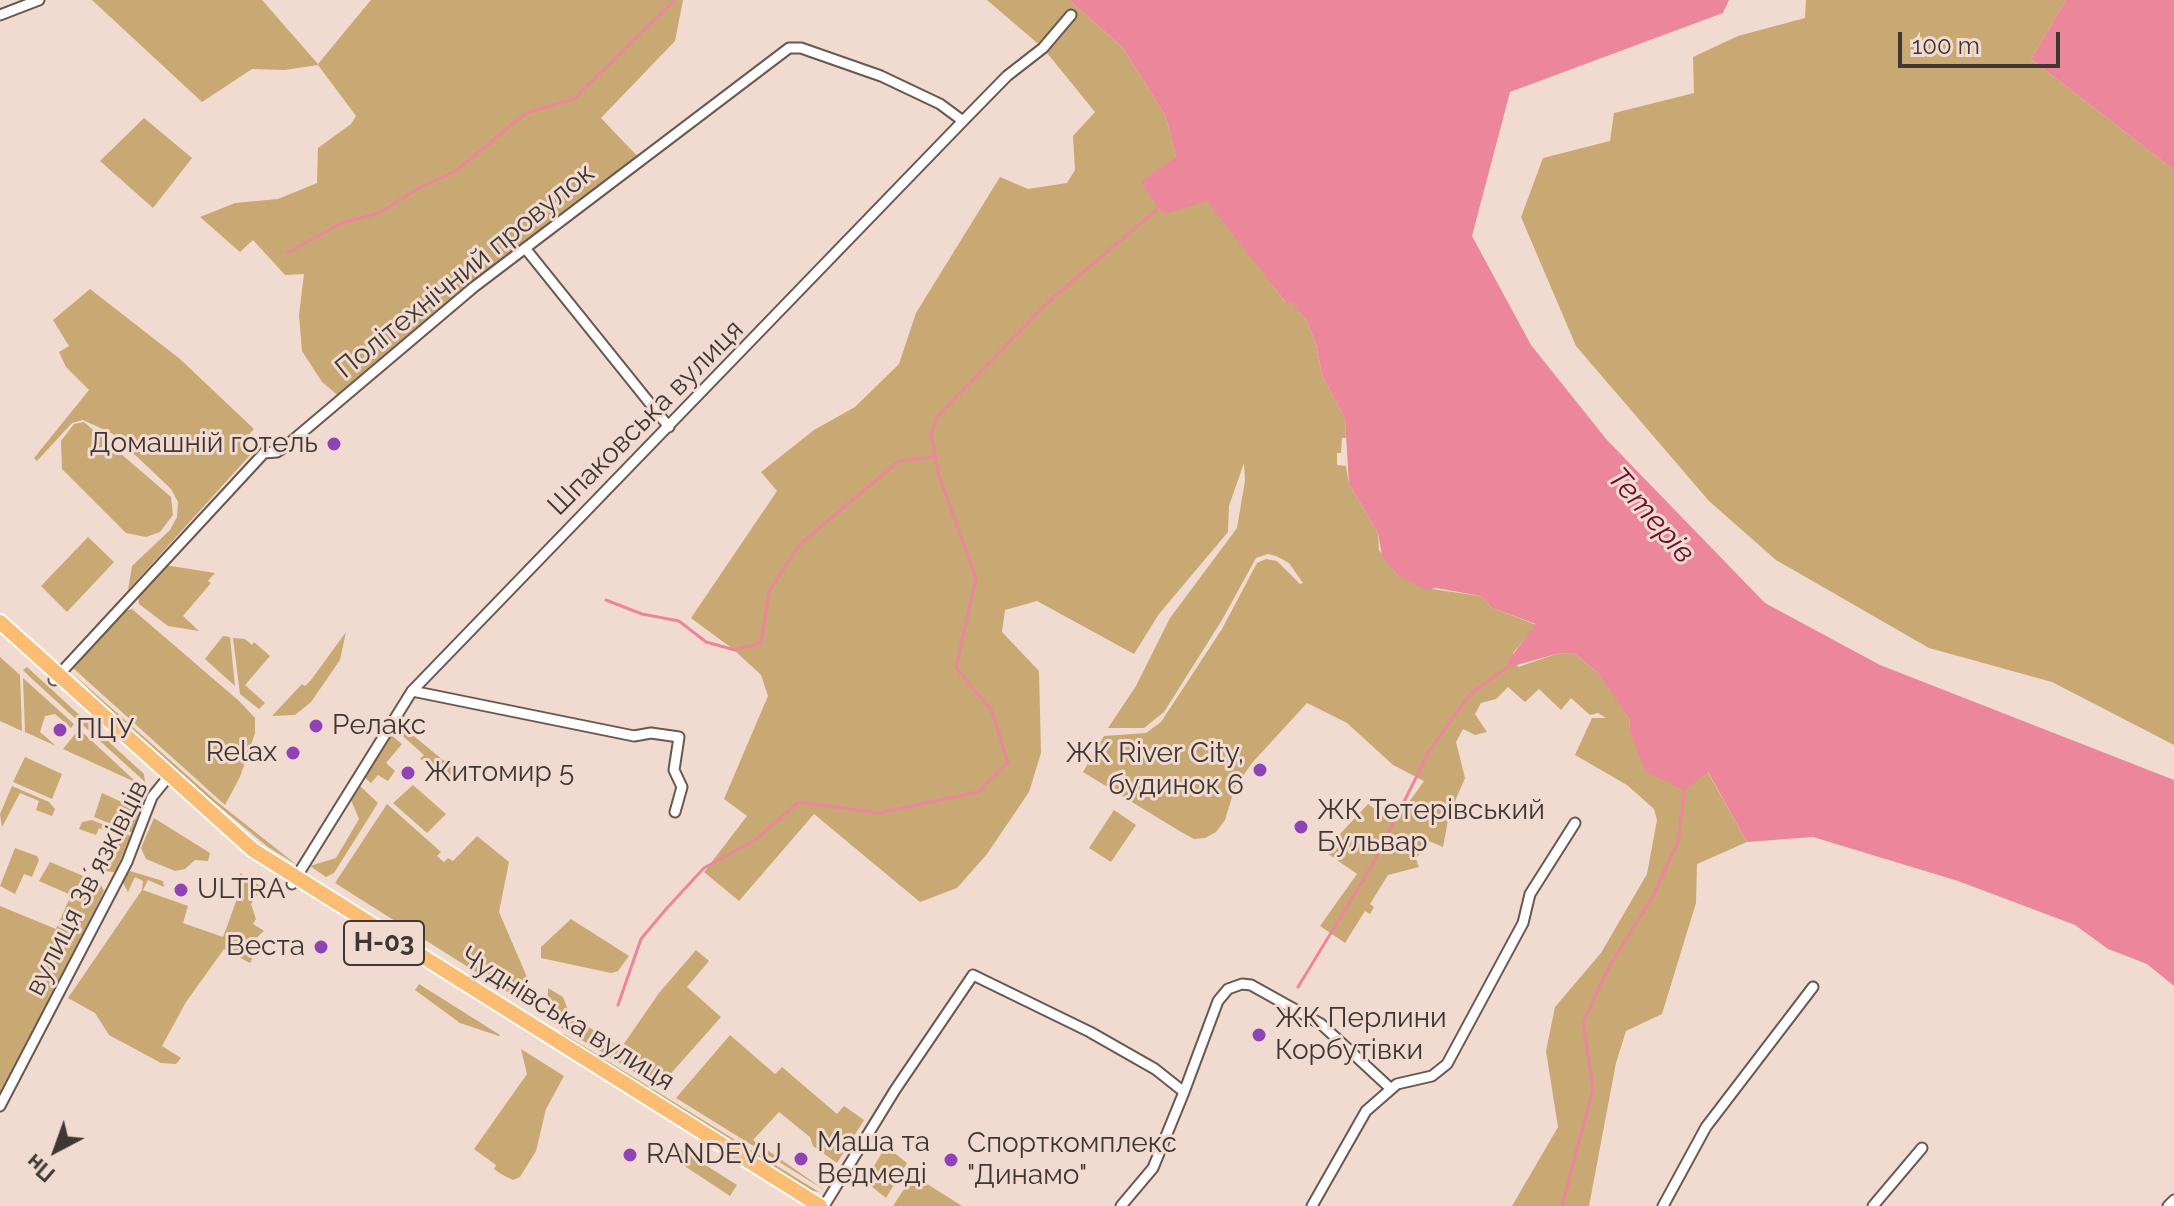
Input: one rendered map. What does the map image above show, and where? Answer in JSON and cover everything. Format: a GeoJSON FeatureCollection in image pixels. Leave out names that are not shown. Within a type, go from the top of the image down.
{"type":"FeatureCollection","features":[{"type":"Feature","properties":{"kind":"main road","name":"Чуднівська вулиця"},"geometry":{"type":"LineString","coordinates":[[0,622],[56,678]]}},
{"type":"Feature","properties":{"kind":"main road","name":"Чуднівська вулиця"},"geometry":{"type":"LineString","coordinates":[[0,631],[56,678],[242,851],[822,1206]]}},
{"type":"Feature","properties":{"kind":"main road","name":"Чуднівська вулиця"},"geometry":{"type":"LineString","coordinates":[[294,881],[806,1206]]}},
{"type":"Feature","properties":{"kind":"street"},"geometry":{"type":"LineString","coordinates":[[0,15],[39,0]]}},
{"type":"Feature","properties":{"kind":"street","name":"Шпаковська вулиця"},"geometry":{"type":"LineString","coordinates":[[294,881],[412,691],[963,121],[1007,76],[1043,48],[1071,15]]}},
{"type":"Feature","properties":{"kind":"street","name":"Політехнічний провулок"},"geometry":{"type":"LineString","coordinates":[[56,678],[264,453],[277,452],[286,446],[525,248],[789,48],[801,48],[881,76],[940,104],[963,121]]}},
{"type":"Feature","properties":{"kind":"street"},"geometry":{"type":"LineString","coordinates":[[525,248],[669,427]]}},
{"type":"Feature","properties":{"kind":"street"},"geometry":{"type":"LineString","coordinates":[[412,691],[634,736],[651,733],[679,737],[674,770],[682,787],[675,812]]}},
{"type":"Feature","properties":{"kind":"street","name":"вулиця Звʼязківців"},"geometry":{"type":"LineString","coordinates":[[0,1106],[127,862],[152,797],[167,779]]}},
{"type":"Feature","properties":{"kind":"street"},"geometry":{"type":"LineString","coordinates":[[1312,1206],[1366,1111],[1390,1088],[1408,1080],[1432,1076],[1447,1064],[1523,923],[1530,894],[1575,823]]}},
{"type":"Feature","properties":{"kind":"street"},"geometry":{"type":"LineString","coordinates":[[822,1206],[973,975],[1090,1032],[1155,1069],[1184,1092]]}},
{"type":"Feature","properties":{"kind":"street"},"geometry":{"type":"LineString","coordinates":[[1121,1206],[1153,1168],[1223,993],[1242,984],[1321,1024],[1390,1088]]}},
{"type":"Feature","properties":{"kind":"street"},"geometry":{"type":"LineString","coordinates":[[1663,1206],[1706,1127],[1813,987]]}},
{"type":"Feature","properties":{"kind":"street"},"geometry":{"type":"LineString","coordinates":[[1873,1206],[1922,1148]]}},
{"type":"Feature","properties":{"kind":"street"},"geometry":{"type":"LineString","coordinates":[[2168,1206],[2174,1200]]}},
{"type":"Feature","properties":{"kind":"shaded area"},"geometry":{"type":"Polygon","coordinates":[[[92,0],[262,0],[318,64],[371,0],[683,0],[675,41],[601,118],[641,160],[341,398],[322,382],[302,351],[299,315],[304,274],[285,275],[253,240],[240,252],[200,217],[235,203],[278,199],[317,183],[318,148],[351,124],[356,116],[318,65],[285,70],[252,69],[202,102],[92,0]]]}},
{"type":"Feature","properties":{"kind":"shaded area"},"geometry":{"type":"Polygon","coordinates":[[[987,0],[1069,0],[1123,48],[1166,117],[1176,157],[1286,303],[1290,300],[1306,319],[1316,344],[1322,375],[1345,419],[1346,438],[1342,438],[1341,453],[1337,453],[1337,465],[1346,466],[1349,484],[1378,533],[1379,550],[1397,575],[1432,589],[1481,596],[1492,608],[1537,625],[1513,653],[1518,667],[1556,654],[1574,653],[1598,673],[1613,693],[1630,720],[1629,729],[1707,771],[1747,842],[1697,864],[1696,903],[1662,1014],[1626,1031],[1616,1063],[1589,1206],[1512,1206],[1558,1127],[1546,1051],[1555,1007],[1601,953],[1647,874],[1657,820],[1654,809],[1627,785],[1575,755],[1592,718],[1606,718],[1598,713],[1590,715],[1571,698],[1561,710],[1539,689],[1525,702],[1508,687],[1496,699],[1481,703],[1475,714],[1487,732],[1475,735],[1463,729],[1456,742],[1465,778],[1449,815],[1443,847],[1429,841],[1416,859],[1419,867],[1388,875],[1370,904],[1374,907],[1370,914],[1365,911],[1345,943],[1320,926],[1357,874],[1324,851],[1368,804],[1394,823],[1424,781],[1393,765],[1347,723],[1307,703],[1252,763],[1235,787],[1225,820],[1216,832],[1205,838],[1194,839],[1181,832],[1083,772],[1104,736],[1146,733],[1161,722],[1222,629],[1257,563],[1266,559],[1277,561],[1300,584],[1303,583],[1289,563],[1276,556],[1268,554],[1256,558],[1222,620],[1164,712],[1144,728],[1108,728],[1136,686],[1170,618],[1237,528],[1245,481],[1244,463],[1229,506],[1228,532],[1159,614],[1134,654],[1037,601],[1005,610],[1002,632],[1039,671],[1041,753],[1029,792],[987,854],[957,888],[920,902],[814,814],[739,901],[704,872],[747,816],[724,799],[768,696],[761,675],[733,649],[691,618],[777,491],[761,472],[814,430],[855,407],[899,364],[916,313],[1000,177],[1028,189],[1067,183],[1075,170],[1073,136],[1095,112],[1043,48],[987,0]]]}},
{"type":"Feature","properties":{"kind":"shaded area"},"geometry":{"type":"Polygon","coordinates":[[[1806,0],[2066,0],[2031,59],[2174,170],[2174,745],[2052,682],[1929,648],[1776,560],[1709,501],[1576,346],[1521,217],[1543,158],[1610,141],[1614,113],[1694,93],[1693,57],[1738,36],[1805,18],[1806,0]]]}},
{"type":"Feature","properties":{"kind":"shaded area"},"geometry":{"type":"Polygon","coordinates":[[[144,118],[192,158],[153,208],[100,161],[144,118]]]}},
{"type":"Feature","properties":{"kind":"shaded area"},"geometry":{"type":"Polygon","coordinates":[[[90,289],[180,359],[254,429],[242,442],[252,453],[128,590],[132,566],[170,530],[177,517],[178,502],[171,489],[113,434],[83,420],[72,423],[37,461],[34,458],[89,390],[66,367],[59,352],[69,346],[53,320],[90,289]]]}},
{"type":"Feature","properties":{"kind":"shaded area"},"geometry":{"type":"Polygon","coordinates":[[[84,422],[171,497],[173,515],[160,532],[146,537],[126,533],[62,469],[61,441],[74,424],[84,422]]]}},
{"type":"Feature","properties":{"kind":"shaded area"},"geometry":{"type":"Polygon","coordinates":[[[88,537],[114,562],[67,612],[41,586],[88,537]]]}},
{"type":"Feature","properties":{"kind":"shaded area"},"geometry":{"type":"Polygon","coordinates":[[[165,565],[215,573],[208,581],[211,583],[183,616],[199,631],[168,626],[139,604],[138,595],[165,565]]]}},
{"type":"Feature","properties":{"kind":"shaded area"},"geometry":{"type":"Polygon","coordinates":[[[132,609],[255,718],[255,733],[240,777],[225,805],[73,668],[122,612],[132,609]]]}},
{"type":"Feature","properties":{"kind":"shaded area"},"geometry":{"type":"Polygon","coordinates":[[[346,632],[340,660],[311,702],[295,715],[272,716],[302,684],[305,686],[311,680],[346,632]]]}},
{"type":"Feature","properties":{"kind":"shaded area"},"geometry":{"type":"Polygon","coordinates":[[[223,636],[230,637],[235,686],[205,659],[223,636]]]}},
{"type":"Feature","properties":{"kind":"shaded area"},"geometry":{"type":"Polygon","coordinates":[[[233,638],[245,639],[252,645],[254,642],[270,656],[245,685],[265,703],[259,709],[240,694],[233,638]]]}},
{"type":"Feature","properties":{"kind":"shaded area"},"geometry":{"type":"Polygon","coordinates":[[[0,657],[20,675],[22,731],[0,721],[0,657]]]}},
{"type":"Feature","properties":{"kind":"shaded area"},"geometry":{"type":"Polygon","coordinates":[[[27,667],[144,774],[145,782],[31,678],[23,670],[27,667]]]}},
{"type":"Feature","properties":{"kind":"shaded area"},"geometry":{"type":"Polygon","coordinates":[[[72,673],[216,801],[297,865],[268,847],[160,758],[72,673]]]}},
{"type":"Feature","properties":{"kind":"shaded area"},"geometry":{"type":"Polygon","coordinates":[[[23,678],[74,724],[71,728],[55,714],[45,716],[40,732],[56,746],[25,732],[23,678]]]}},
{"type":"Feature","properties":{"kind":"shaded area"},"geometry":{"type":"Polygon","coordinates":[[[404,728],[455,770],[446,780],[420,759],[424,755],[396,730],[404,728]]]}},
{"type":"Feature","properties":{"kind":"shaded area"},"geometry":{"type":"Polygon","coordinates":[[[79,729],[134,780],[135,782],[63,749],[79,729]]]}},
{"type":"Feature","properties":{"kind":"shaded area"},"geometry":{"type":"Polygon","coordinates":[[[391,735],[402,744],[386,763],[395,771],[388,781],[378,775],[371,783],[365,778],[391,735]]]}},
{"type":"Feature","properties":{"kind":"shaded area"},"geometry":{"type":"Polygon","coordinates":[[[25,757],[62,774],[52,799],[13,782],[25,757]]]}},
{"type":"Feature","properties":{"kind":"shaded area"},"geometry":{"type":"Polygon","coordinates":[[[413,785],[446,814],[427,833],[393,803],[413,785]]]}},
{"type":"Feature","properties":{"kind":"shaded area"},"geometry":{"type":"Polygon","coordinates":[[[12,786],[49,802],[55,809],[52,816],[36,810],[39,801],[20,793],[2,827],[0,814],[12,786]]]}},
{"type":"Feature","properties":{"kind":"shaded area"},"geometry":{"type":"Polygon","coordinates":[[[360,786],[378,803],[334,873],[326,877],[310,866],[336,858],[359,819],[351,800],[360,786]]]}},
{"type":"Feature","properties":{"kind":"shaded area"},"geometry":{"type":"Polygon","coordinates":[[[102,793],[139,810],[133,833],[94,817],[102,793]]]}},
{"type":"Feature","properties":{"kind":"shaded area"},"geometry":{"type":"Polygon","coordinates":[[[387,804],[441,852],[437,856],[444,862],[448,858],[453,861],[477,836],[509,862],[499,912],[527,977],[520,996],[517,998],[335,883],[387,804]]]}},
{"type":"Feature","properties":{"kind":"shaded area"},"geometry":{"type":"Polygon","coordinates":[[[1114,810],[1136,825],[1111,862],[1089,848],[1114,810]]]}},
{"type":"Feature","properties":{"kind":"shaded area"},"geometry":{"type":"Polygon","coordinates":[[[154,818],[210,853],[208,861],[195,860],[185,869],[175,871],[146,859],[141,848],[154,818]]]}},
{"type":"Feature","properties":{"kind":"shaded area"},"geometry":{"type":"Polygon","coordinates":[[[92,820],[131,836],[115,872],[103,871],[117,835],[99,828],[96,835],[79,829],[82,822],[92,820]]]}},
{"type":"Feature","properties":{"kind":"shaded area"},"geometry":{"type":"Polygon","coordinates":[[[15,848],[37,856],[39,860],[32,877],[24,874],[15,894],[0,886],[15,848]]]}},
{"type":"Feature","properties":{"kind":"shaded area"},"geometry":{"type":"Polygon","coordinates":[[[50,862],[100,883],[104,891],[0,1101],[0,906],[56,929],[71,895],[39,881],[50,862]]]}},
{"type":"Feature","properties":{"kind":"shaded area"},"geometry":{"type":"Polygon","coordinates":[[[130,871],[163,881],[164,887],[148,880],[143,890],[188,906],[183,923],[223,937],[241,888],[240,873],[262,887],[251,904],[256,919],[253,924],[264,931],[254,940],[257,949],[250,963],[224,949],[186,1002],[162,1046],[181,1058],[176,1064],[161,1063],[109,1035],[95,1013],[68,998],[142,890],[143,881],[135,877],[128,892],[122,881],[130,871]]]}},
{"type":"Feature","properties":{"kind":"shaded area"},"geometry":{"type":"Polygon","coordinates":[[[571,919],[629,956],[618,971],[611,973],[541,958],[541,947],[571,919]]]}},
{"type":"Feature","properties":{"kind":"shaded area"},"geometry":{"type":"Polygon","coordinates":[[[696,950],[709,961],[687,987],[721,1017],[659,1087],[547,1019],[548,988],[563,997],[570,1015],[621,1048],[659,993],[696,950]]]}},
{"type":"Feature","properties":{"kind":"shaded area"},"geometry":{"type":"Polygon","coordinates":[[[419,984],[500,1035],[460,1023],[415,990],[419,984]]]}},
{"type":"Feature","properties":{"kind":"shaded area"},"geometry":{"type":"Polygon","coordinates":[[[564,1034],[819,1192],[808,1190],[559,1035],[564,1034]]]}},
{"type":"Feature","properties":{"kind":"shaded area"},"geometry":{"type":"Polygon","coordinates":[[[730,1035],[775,1074],[782,1067],[837,1114],[844,1106],[864,1120],[837,1163],[813,1146],[810,1137],[779,1112],[753,1140],[826,1191],[676,1098],[730,1035]]]}},
{"type":"Feature","properties":{"kind":"shaded area"},"geometry":{"type":"Polygon","coordinates":[[[521,1049],[564,1076],[546,1109],[536,1151],[520,1177],[513,1180],[494,1169],[496,1165],[474,1149],[527,1074],[521,1049]]]}},
{"type":"Feature","properties":{"kind":"shaded area"},"geometry":{"type":"Polygon","coordinates":[[[886,1146],[907,1163],[886,1198],[865,1181],[886,1146]]]}},
{"type":"Feature","properties":{"kind":"shaded area"},"geometry":{"type":"Polygon","coordinates":[[[677,1147],[737,1185],[730,1196],[668,1155],[677,1147]]]}},
{"type":"Feature","properties":{"kind":"shaded area"},"geometry":{"type":"Polygon","coordinates":[[[913,1175],[962,1206],[893,1206],[913,1175]]]}},
{"type":"Feature","properties":{"kind":"water","name":"Тетерів"},"geometry":{"type":"Polygon","coordinates":[[[1069,0],[1729,0],[1723,13],[1510,92],[1472,236],[1531,345],[1607,440],[1765,603],[1880,665],[2174,780],[2174,986],[2147,964],[2108,949],[2075,925],[1958,881],[1813,837],[1747,842],[1708,772],[1684,791],[1645,771],[1629,729],[1630,720],[1598,673],[1574,653],[1556,654],[1510,667],[1508,661],[1536,624],[1492,608],[1481,596],[1436,588],[1426,590],[1397,575],[1382,556],[1378,533],[1349,484],[1345,419],[1322,375],[1316,344],[1306,319],[1290,301],[1287,304],[1207,201],[1166,214],[1158,208],[1141,182],[1176,157],[1166,117],[1123,48],[1069,0]]]}},
{"type":"Feature","properties":{"kind":"water"},"geometry":{"type":"Polygon","coordinates":[[[2066,0],[2174,0],[2174,170],[2031,59],[2066,0]]]}},
{"type":"Feature","properties":{"kind":"waterway"},"geometry":{"type":"LineString","coordinates":[[287,253],[340,224],[381,212],[419,188],[456,171],[526,113],[574,99],[675,0]]}},
{"type":"Feature","properties":{"kind":"waterway"},"geometry":{"type":"LineString","coordinates":[[618,1005],[641,939],[667,908],[704,868],[755,840],[799,802],[879,813],[978,792],[1008,763],[992,711],[956,668],[976,578],[939,476],[931,433],[938,416],[1047,303],[1160,207]]}},
{"type":"Feature","properties":{"kind":"waterway"},"geometry":{"type":"LineString","coordinates":[[606,600],[642,614],[679,621],[706,642],[735,650],[761,643],[769,592],[799,545],[899,461],[935,457]]}},
{"type":"Feature","properties":{"kind":"waterway"},"geometry":{"type":"LineString","coordinates":[[1298,987],[1371,867],[1430,750],[1470,694],[1509,666]]}},
{"type":"Feature","properties":{"kind":"waterway"},"geometry":{"type":"LineString","coordinates":[[1562,1206],[1593,1089],[1583,1022],[1609,967],[1653,896],[1678,842],[1685,787]]}},
{"type":"Feature","properties":{"kind":"place","name":"Домашній готель"},"geometry":{"type":"Point","coordinates":[334,444]}},
{"type":"Feature","properties":{"kind":"place","name":"Релакс"},"geometry":{"type":"Point","coordinates":[316,726]}},
{"type":"Feature","properties":{"kind":"place","name":"ПЦУ"},"geometry":{"type":"Point","coordinates":[60,730]}},
{"type":"Feature","properties":{"kind":"place","name":"Relax"},"geometry":{"type":"Point","coordinates":[293,753]}},
{"type":"Feature","properties":{"kind":"place","name":"ЖК River City, будинок 6"},"geometry":{"type":"Point","coordinates":[1260,770]}},
{"type":"Feature","properties":{"kind":"place","name":"Житомир 5"},"geometry":{"type":"Point","coordinates":[408,773]}},
{"type":"Feature","properties":{"kind":"place","name":"ЖК Тетерівський Бульвар"},"geometry":{"type":"Point","coordinates":[1301,827]}},
{"type":"Feature","properties":{"kind":"place","name":"ULTRA"},"geometry":{"type":"Point","coordinates":[181,890]}},
{"type":"Feature","properties":{"kind":"place","name":"Веста"},"geometry":{"type":"Point","coordinates":[321,947]}},
{"type":"Feature","properties":{"kind":"place","name":"ЖК Перлини Корбутівки"},"geometry":{"type":"Point","coordinates":[1259,1035]}},
{"type":"Feature","properties":{"kind":"place","name":"RANDEVU"},"geometry":{"type":"Point","coordinates":[630,1155]}},
{"type":"Feature","properties":{"kind":"place","name":"Маша та Ведмеді"},"geometry":{"type":"Point","coordinates":[801,1159]}},
{"type":"Feature","properties":{"kind":"place","name":"Спорткомплекс \"Динамо\""},"geometry":{"type":"Point","coordinates":[951,1160]}}]}
